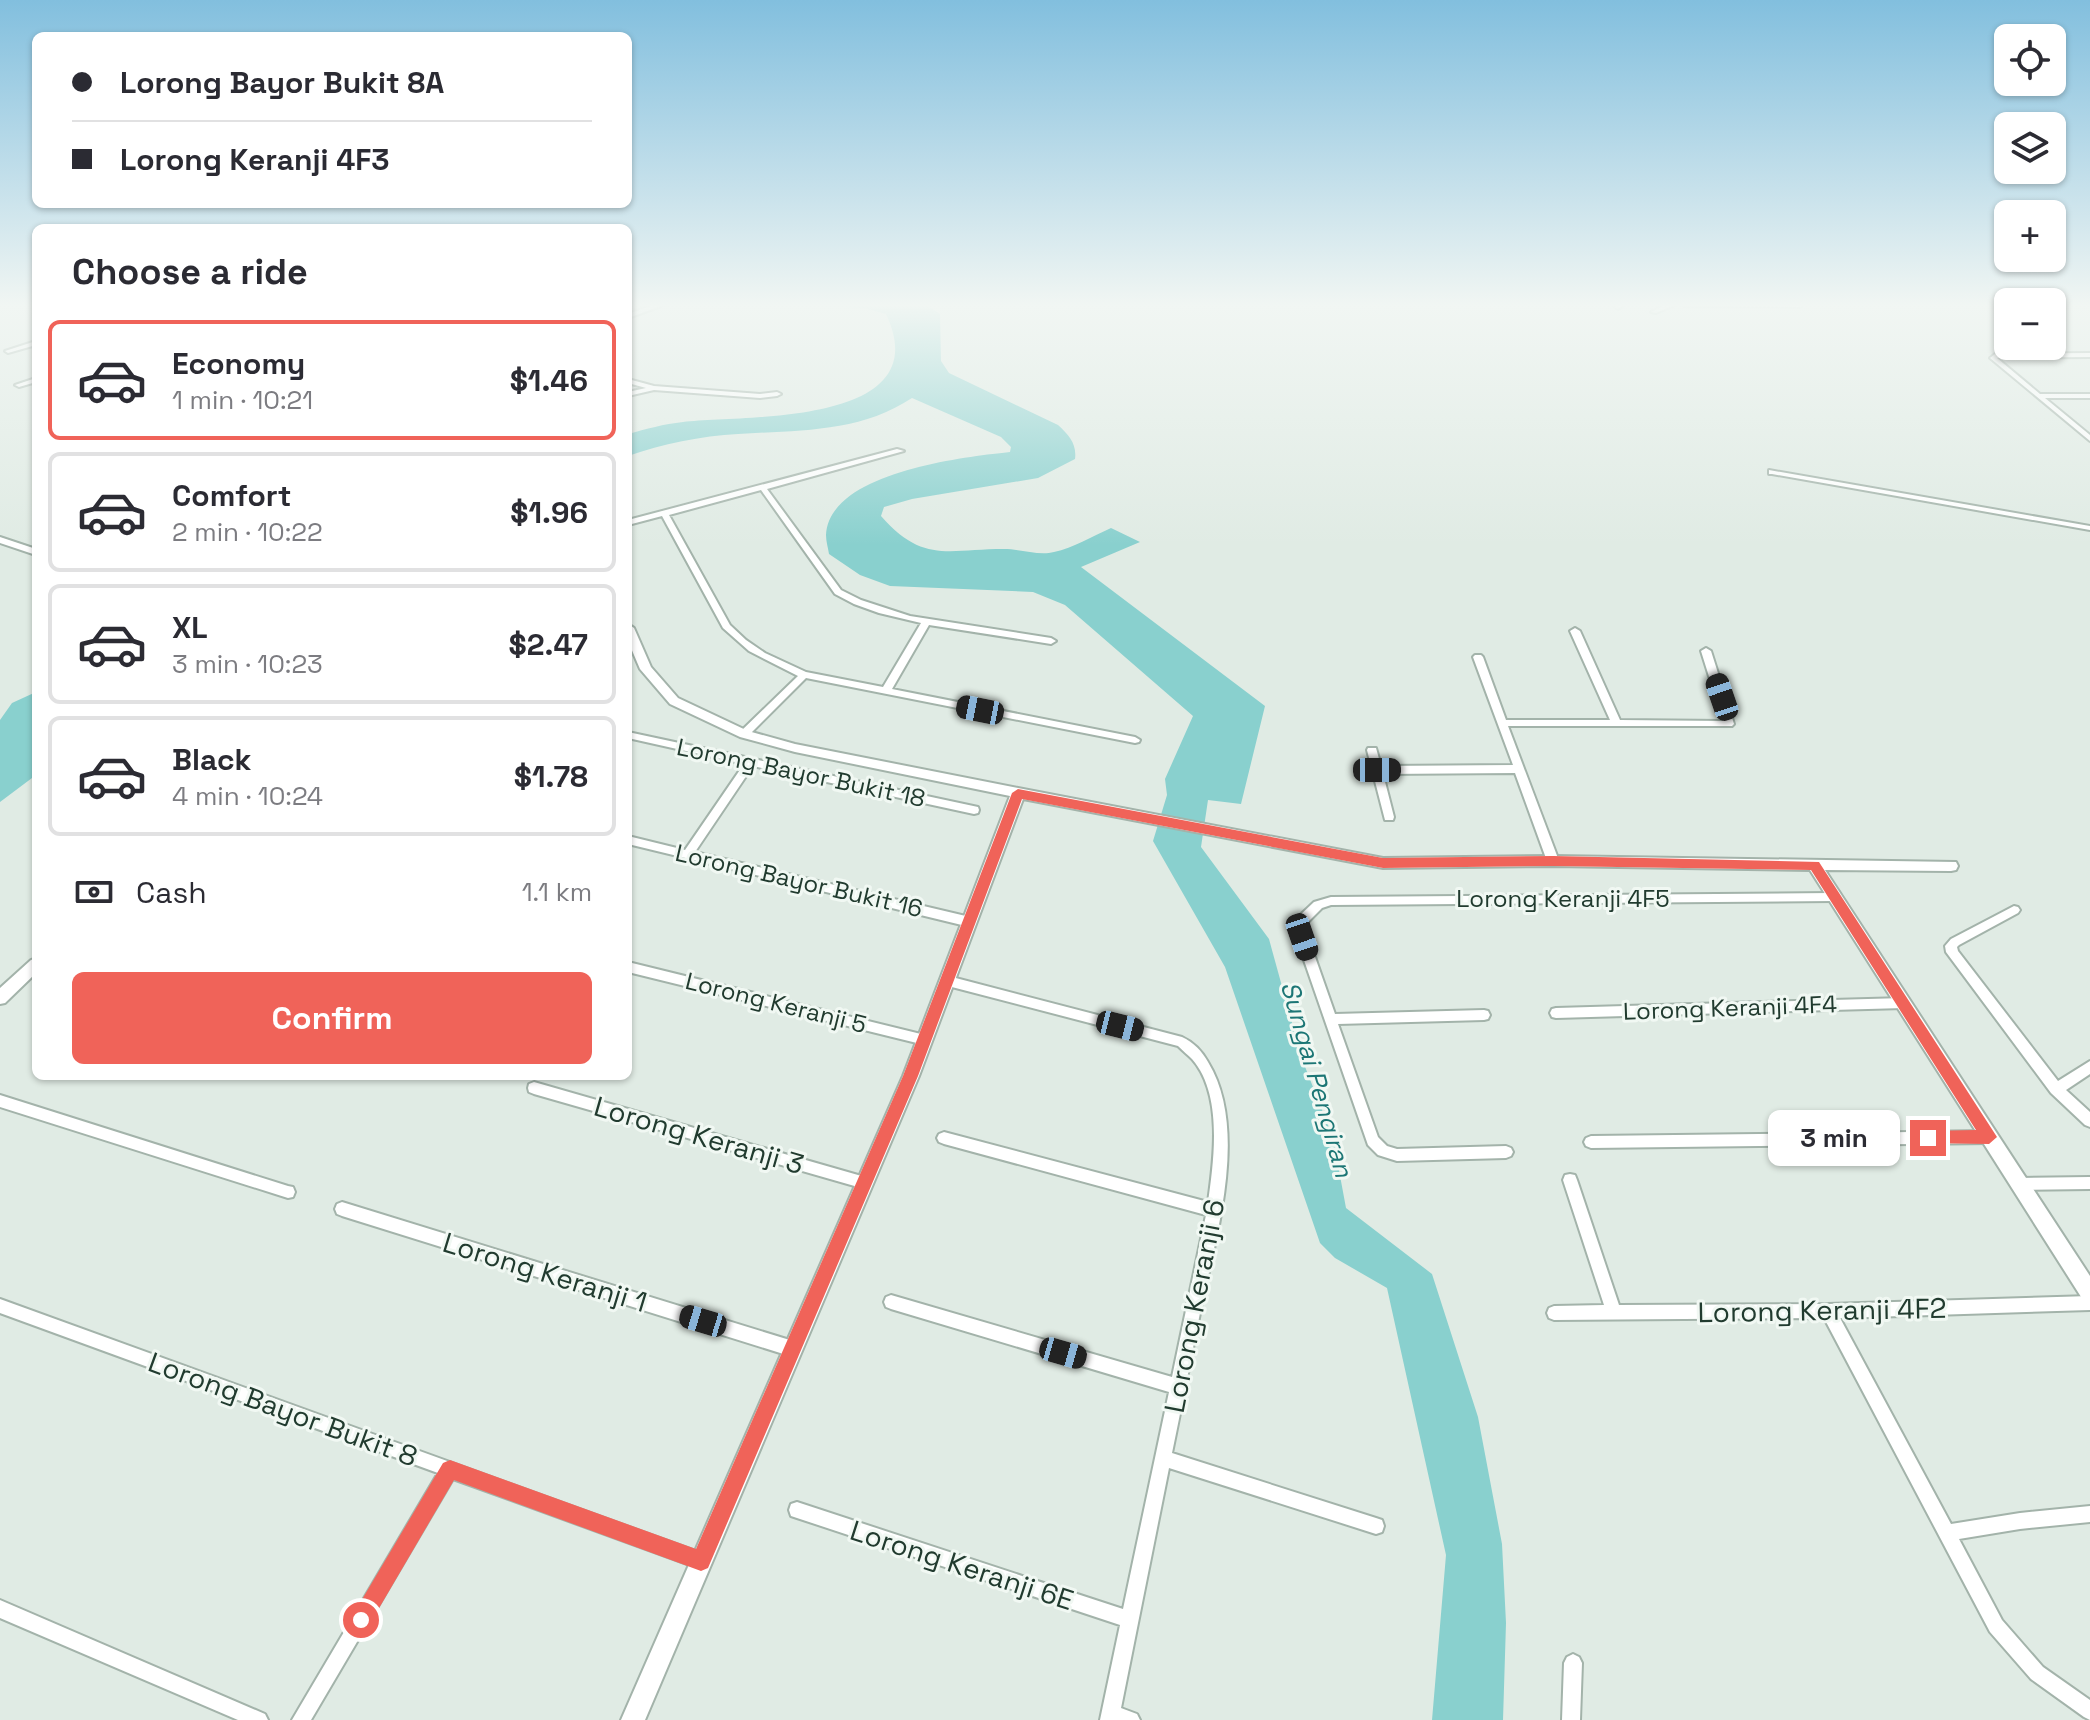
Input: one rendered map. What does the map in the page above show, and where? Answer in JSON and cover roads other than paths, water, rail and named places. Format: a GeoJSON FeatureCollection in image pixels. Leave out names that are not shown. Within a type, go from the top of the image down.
{"type":"FeatureCollection","features":[{"type":"Feature","properties":{"kind":"street"},"geometry":{"type":"LineString","coordinates":[[640,384],[760,396],[777,394]]}},
{"type":"Feature","properties":{"kind":"street"},"geometry":{"type":"LineString","coordinates":[[2024,384],[2090,439]]}},
{"type":"Feature","properties":{"kind":"street"},"geometry":{"type":"LineString","coordinates":[[632,393],[654,388]]}},
{"type":"Feature","properties":{"kind":"street"},"geometry":{"type":"LineString","coordinates":[[2038,396],[2090,396]]}},
{"type":"Feature","properties":{"kind":"street"},"geometry":{"type":"LineString","coordinates":[[632,522],[900,451]]}},
{"type":"Feature","properties":{"kind":"street"},"geometry":{"type":"LineString","coordinates":[[1772,472],[2090,528]]}},
{"type":"Feature","properties":{"kind":"street"},"geometry":{"type":"LineString","coordinates":[[763,488],[838,592],[866,606],[927,620],[1051,641]]}},
{"type":"Feature","properties":{"kind":"street"},"geometry":{"type":"LineString","coordinates":[[665,514],[726,626],[739,641],[757,654],[804,675],[1135,740]]}},
{"type":"Feature","properties":{"kind":"street"},"geometry":{"type":"LineString","coordinates":[[0,540],[32,549]]}},
{"type":"Feature","properties":{"kind":"street"},"geometry":{"type":"LineString","coordinates":[[886,691],[927,620]]}},
{"type":"Feature","properties":{"kind":"street"},"geometry":{"type":"LineString","coordinates":[[1575,631],[1617,724]]}},
{"type":"Feature","properties":{"kind":"street"},"geometry":{"type":"LineString","coordinates":[[632,637],[646,669],[674,701],[744,734],[795,748],[1383,863],[1553,861],[1951,866]]}},
{"type":"Feature","properties":{"kind":"street"},"geometry":{"type":"LineString","coordinates":[[1503,723],[1729,724],[1706,651]]}},
{"type":"Feature","properties":{"kind":"street"},"geometry":{"type":"LineString","coordinates":[[1478,657],[1553,861]]}},
{"type":"Feature","properties":{"kind":"street"},"geometry":{"type":"LineString","coordinates":[[744,734],[804,675]]}},
{"type":"Feature","properties":{"kind":"street","name":"Lorong Bayor Bukit 18"},"geometry":{"type":"LineString","coordinates":[[632,736],[974,810]]}},
{"type":"Feature","properties":{"kind":"street"},"geometry":{"type":"LineString","coordinates":[[1372,750],[1389,817]]}},
{"type":"Feature","properties":{"kind":"street"},"geometry":{"type":"LineString","coordinates":[[688,854],[750,762]]}},
{"type":"Feature","properties":{"kind":"street"},"geometry":{"type":"LineString","coordinates":[[1377,770],[1520,769]]}},
{"type":"Feature","properties":{"kind":"street"},"geometry":{"type":"LineString","coordinates":[[633,1720],[925,1040],[1018,793]]}},
{"type":"Feature","properties":{"kind":"street","name":"Lorong Bayor Bukit 16"},"geometry":{"type":"LineString","coordinates":[[632,841],[970,922]]}},
{"type":"Feature","properties":{"kind":"street"},"geometry":{"type":"LineString","coordinates":[[1815,866],[2090,1293]]}},
{"type":"Feature","properties":{"kind":"street","name":"Lorong Keranji 4F5"},"geometry":{"type":"LineString","coordinates":[[1330,1019],[1302,937],[1301,921],[1318,905],[1331,901],[1833,897]]}},
{"type":"Feature","properties":{"kind":"street"},"geometry":{"type":"LineString","coordinates":[[2014,910],[1951,946],[2056,1089],[2090,1121]]}},
{"type":"Feature","properties":{"kind":"street"},"geometry":{"type":"LineString","coordinates":[[0,998],[32,968]]}},
{"type":"Feature","properties":{"kind":"street","name":"Lorong Keranji 5"},"geometry":{"type":"LineString","coordinates":[[632,968],[925,1040]]}},
{"type":"Feature","properties":{"kind":"street","name":"Lorong Keranji 6"},"geometry":{"type":"LineString","coordinates":[[948,981],[1182,1042],[1191,1048],[1209,1077],[1221,1119],[1223,1138],[1214,1210],[1110,1717]]}},
{"type":"Feature","properties":{"kind":"street","name":"Lorong Keranji 4F4"},"geometry":{"type":"LineString","coordinates":[[1556,1013],[1904,1003]]}},
{"type":"Feature","properties":{"kind":"street"},"geometry":{"type":"LineString","coordinates":[[1484,1015],[1330,1019],[1373,1141],[1383,1151],[1397,1155],[1506,1152]]}},
{"type":"Feature","properties":{"kind":"street"},"geometry":{"type":"LineString","coordinates":[[2056,1089],[2090,1067]]}},
{"type":"Feature","properties":{"kind":"street","name":"Lorong Keranji 3"},"geometry":{"type":"LineString","coordinates":[[534,1088],[865,1183]]}},
{"type":"Feature","properties":{"kind":"street"},"geometry":{"type":"LineString","coordinates":[[0,1101],[288,1192]]}},
{"type":"Feature","properties":{"kind":"street"},"geometry":{"type":"LineString","coordinates":[[1591,1142],[1989,1137]]}},
{"type":"Feature","properties":{"kind":"street"},"geometry":{"type":"LineString","coordinates":[[944,1138],[1214,1210]]}},
{"type":"Feature","properties":{"kind":"street"},"geometry":{"type":"LineString","coordinates":[[1570,1180],[1614,1312]]}},
{"type":"Feature","properties":{"kind":"street"},"geometry":{"type":"LineString","coordinates":[[2020,1184],[2090,1183]]}},
{"type":"Feature","properties":{"kind":"street","name":"Lorong Keranji 1"},"geometry":{"type":"LineString","coordinates":[[342,1209],[793,1349]]}},
{"type":"Feature","properties":{"kind":"street"},"geometry":{"type":"LineString","coordinates":[[891,1302],[1178,1387]]}},
{"type":"Feature","properties":{"kind":"street","name":"Lorong Keranji 4F2"},"geometry":{"type":"LineString","coordinates":[[1554,1313],[1828,1311],[2090,1303]]}},
{"type":"Feature","properties":{"kind":"street","name":"Lorong Bayor Bukit 8"},"geometry":{"type":"LineString","coordinates":[[0,1306],[701,1561]]}},
{"type":"Feature","properties":{"kind":"street"},"geometry":{"type":"LineString","coordinates":[[1828,1311],[1996,1626],[2037,1673],[2090,1711]]}},
{"type":"Feature","properties":{"kind":"street"},"geometry":{"type":"LineString","coordinates":[[1163,1458],[1376,1526]]}},
{"type":"Feature","properties":{"kind":"street"},"geometry":{"type":"LineString","coordinates":[[301,1720],[450,1469]]}},
{"type":"Feature","properties":{"kind":"street","name":"Lorong Keranji 6E"},"geometry":{"type":"LineString","coordinates":[[797,1510],[1128,1619]]}},
{"type":"Feature","properties":{"kind":"street"},"geometry":{"type":"LineString","coordinates":[[1946,1533],[2090,1514]]}},
{"type":"Feature","properties":{"kind":"street"},"geometry":{"type":"LineString","coordinates":[[0,1609],[259,1720]]}},
{"type":"Feature","properties":{"kind":"street"},"geometry":{"type":"LineString","coordinates":[[1571,1720],[1573,1663]]}},
{"type":"Feature","properties":{"kind":"street"},"geometry":{"type":"LineString","coordinates":[[1110,1717],[1131,1720]]}},
{"type":"Feature","properties":{"kind":"water"},"geometry":{"type":"Polygon","coordinates":[[[877,384],[973,384],[1058,425],[1071,440],[1075,459],[1038,478],[912,499],[884,507],[881,516],[910,541],[937,550],[1004,549],[1048,553],[1068,548],[1111,528],[1140,542],[1081,567],[1265,706],[1241,804],[1208,800],[1201,847],[1269,939],[1302,1059],[1333,1138],[1346,1208],[1432,1274],[1478,1417],[1502,1544],[1506,1623],[1503,1720],[1432,1720],[1446,1555],[1387,1288],[1335,1258],[1320,1243],[1225,967],[1153,841],[1167,795],[1165,779],[1193,716],[1065,605],[1033,592],[890,586],[860,575],[829,554],[826,535],[833,514],[850,496],[873,482],[932,464],[1010,452],[1011,447],[1001,437],[912,398],[871,418],[850,424],[710,437],[668,444],[632,455],[632,433],[655,427],[787,415],[826,408],[861,396],[877,384]]]}},
{"type":"Feature","properties":{"kind":"water"},"geometry":{"type":"Polygon","coordinates":[[[32,694],[32,778],[0,802],[0,720],[12,703],[32,694]]]}},
{"type":"Feature","properties":{"kind":"water label","name":"Sungai Pengiran"},"geometry":{"type":"Point","coordinates":[1317,1079]}}]}
